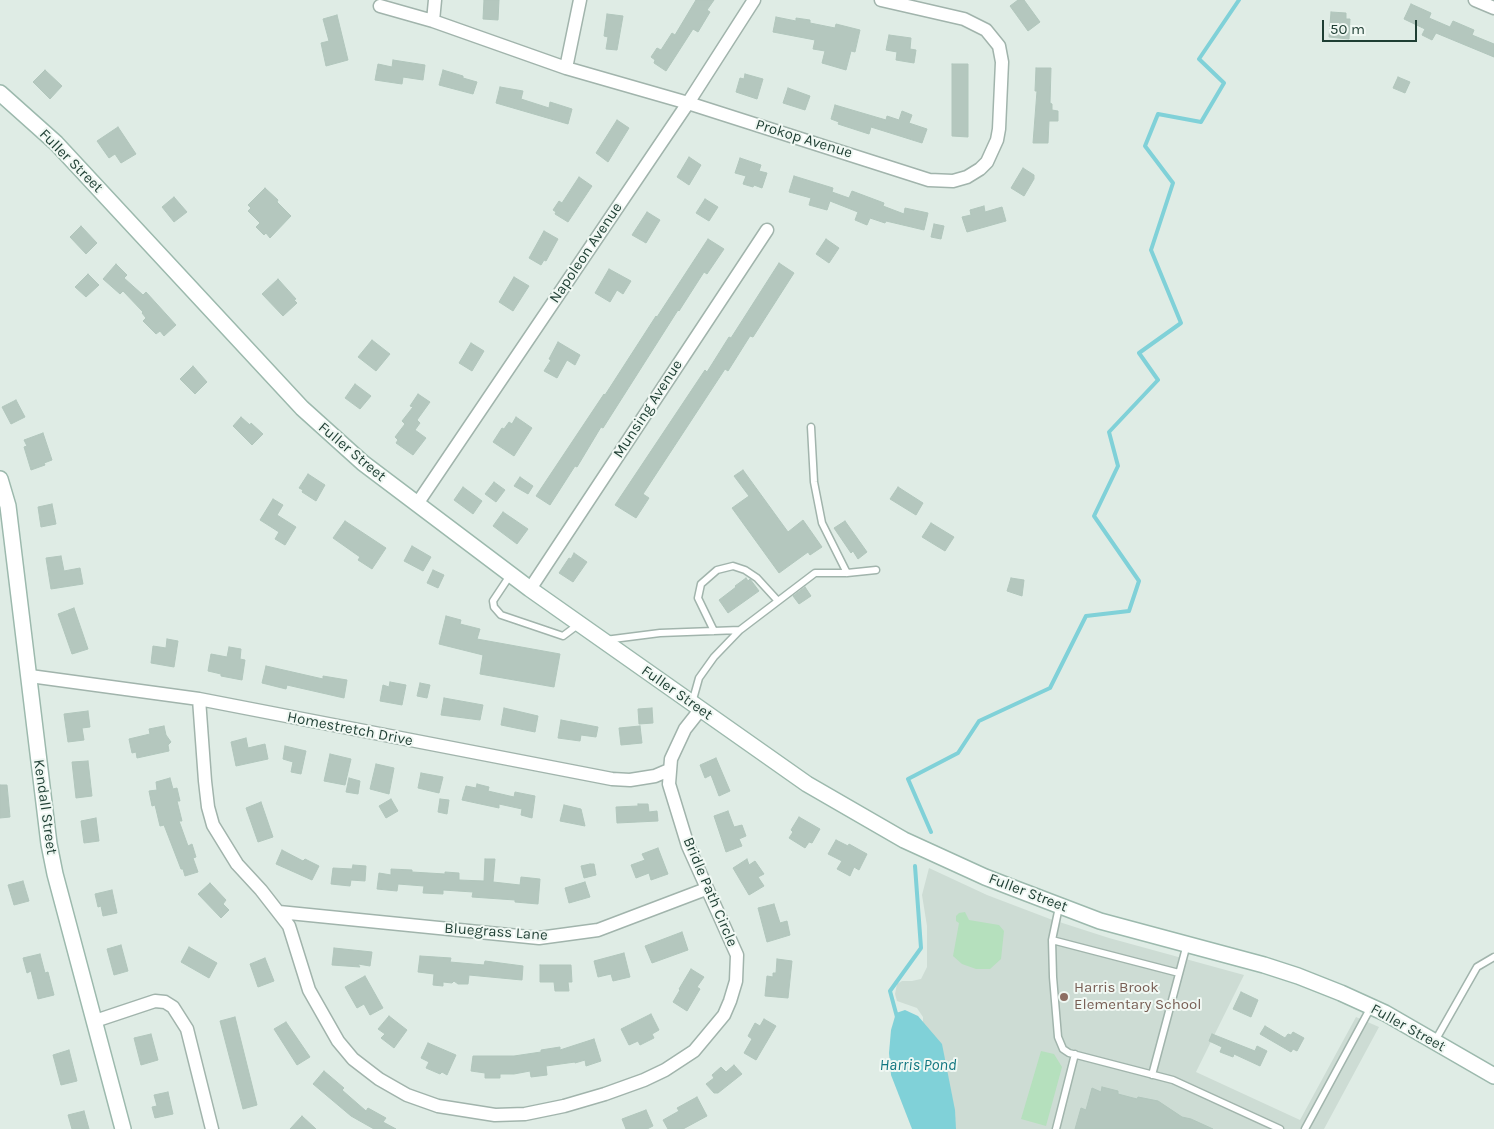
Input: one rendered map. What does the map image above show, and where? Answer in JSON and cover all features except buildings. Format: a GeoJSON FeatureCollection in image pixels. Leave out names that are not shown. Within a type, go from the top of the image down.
{"type":"FeatureCollection","features":[{"type":"Feature","properties":{"kind":"street"},"geometry":{"type":"LineString","coordinates":[[433,22],[435,0]]}},
{"type":"Feature","properties":{"kind":"street"},"geometry":{"type":"LineString","coordinates":[[566,68],[580,0]]}},
{"type":"Feature","properties":{"kind":"street","name":"Napoleon Avenue"},"geometry":{"type":"LineString","coordinates":[[417,504],[688,103],[754,0]]}},
{"type":"Feature","properties":{"kind":"street","name":"Prokop Avenue"},"geometry":{"type":"LineString","coordinates":[[380,6],[433,22],[566,68],[688,103],[929,180],[953,181],[972,175],[986,162],[995,144],[999,129],[1002,62],[999,46],[986,30],[964,19],[881,0]]}},
{"type":"Feature","properties":{"kind":"street"},"geometry":{"type":"LineString","coordinates":[[1475,0],[1494,8]]}},
{"type":"Feature","properties":{"kind":"street","name":"Fuller Street"},"geometry":{"type":"LineString","coordinates":[[3,101],[65,152],[315,420],[371,470],[530,589],[807,784],[888,831],[985,877],[1100,921],[1287,972],[1372,1007],[1494,1076]]}},
{"type":"Feature","properties":{"kind":"street","name":"Munsing Avenue"},"geometry":{"type":"LineString","coordinates":[[530,589],[767,230]]}},
{"type":"Feature","properties":{"kind":"street","name":"Kendall Street"},"geometry":{"type":"LineString","coordinates":[[0,479],[8,506],[49,844],[55,874],[123,1129]]}},
{"type":"Feature","properties":{"kind":"street","name":"Homestretch Drive"},"geometry":{"type":"LineString","coordinates":[[30,676],[199,699],[618,780],[655,776],[669,770]]}},
{"type":"Feature","properties":{"kind":"street","name":"Bridle Path Circle"},"geometry":{"type":"LineString","coordinates":[[199,699],[205,781],[208,807],[213,825],[237,864],[289,926],[309,990],[338,1041],[353,1059],[388,1085],[426,1103],[479,1113],[511,1115],[591,1099],[644,1080],[665,1070],[685,1058],[703,1041],[719,1022],[727,1008],[733,994],[737,955],[688,846],[670,790],[669,770],[671,759],[696,707]]}},
{"type":"Feature","properties":{"kind":"street","name":"Bluegrass Lane"},"geometry":{"type":"LineString","coordinates":[[279,912],[540,938],[598,930],[706,889]]}},
{"type":"Feature","properties":{"kind":"street"},"geometry":{"type":"LineString","coordinates":[[95,1021],[155,1001],[165,1002],[173,1007],[187,1029],[212,1129]]}},
{"type":"Feature","properties":{"kind":"lane"},"geometry":{"type":"LineString","coordinates":[[811,427],[814,482],[822,523],[847,573]]}},
{"type":"Feature","properties":{"kind":"lane"},"geometry":{"type":"LineString","coordinates":[[714,631],[698,598],[701,584],[717,570],[733,566],[745,570],[757,578],[778,601]]}},
{"type":"Feature","properties":{"kind":"lane"},"geometry":{"type":"LineString","coordinates":[[696,707],[700,678],[714,657],[740,630],[778,601],[815,573],[847,573],[876,570]]}},
{"type":"Feature","properties":{"kind":"lane"},"geometry":{"type":"LineString","coordinates":[[510,574],[494,601],[494,607],[501,615],[562,636],[579,624]]}},
{"type":"Feature","properties":{"kind":"lane"},"geometry":{"type":"LineString","coordinates":[[602,640],[660,633],[740,630]]}},
{"type":"Feature","properties":{"kind":"lane"},"geometry":{"type":"LineString","coordinates":[[1060,905],[1052,940],[1053,977],[1059,1042],[1066,1051],[1172,1080],[1280,1129]]}},
{"type":"Feature","properties":{"kind":"lane"},"geometry":{"type":"LineString","coordinates":[[1052,940],[1179,973]]}},
{"type":"Feature","properties":{"kind":"lane"},"geometry":{"type":"LineString","coordinates":[[1152,1075],[1187,944]]}},
{"type":"Feature","properties":{"kind":"lane"},"geometry":{"type":"LineString","coordinates":[[1435,1042],[1477,967],[1494,957]]}},
{"type":"Feature","properties":{"kind":"lane"},"geometry":{"type":"LineString","coordinates":[[1305,1129],[1372,1007]]}},
{"type":"Feature","properties":{"kind":"lane"},"geometry":{"type":"LineString","coordinates":[[1056,1129],[1075,1054]]}},
{"type":"Feature","properties":{"kind":"shaded area","name":"Harris Brook Elementary School"},"geometry":{"type":"Polygon","coordinates":[[[929,868],[987,895],[1050,919],[1109,938],[1244,975],[1196,1072],[1300,1120],[1356,1017],[1379,1027],[1324,1129],[946,1129],[923,1030],[923,1017],[917,1008],[897,1001],[895,994],[897,984],[902,981],[921,979],[927,967],[927,926],[922,895],[929,868]]]}},
{"type":"Feature","properties":{"kind":"green space"},"geometry":{"type":"Polygon","coordinates":[[[965,912],[969,920],[999,925],[1004,931],[1001,959],[990,969],[976,969],[962,964],[953,956],[959,923],[956,921],[956,916],[959,913],[965,912]]]}},
{"type":"Feature","properties":{"kind":"green space"},"geometry":{"type":"Polygon","coordinates":[[[1041,1051],[1054,1054],[1062,1067],[1046,1126],[1021,1119],[1041,1051]]]}},
{"type":"Feature","properties":{"kind":"water","name":"Harris Pond"},"geometry":{"type":"Polygon","coordinates":[[[905,1010],[918,1016],[942,1044],[955,1110],[956,1129],[912,1129],[891,1075],[889,1053],[891,1030],[896,1013],[905,1010]]]}},
{"type":"Feature","properties":{"kind":"waterway"},"geometry":{"type":"LineString","coordinates":[[931,832],[908,779],[958,753],[979,721],[1050,688],[1086,616],[1129,611],[1139,581],[1094,516],[1118,466],[1109,432],[1158,380],[1139,353],[1181,323],[1151,250],[1173,183],[1145,146],[1158,114],[1201,122],[1224,83],[1199,59],[1239,0]]}},
{"type":"Feature","properties":{"kind":"waterway"},"geometry":{"type":"LineString","coordinates":[[897,1017],[890,991],[921,948],[915,866]]}},
{"type":"Feature","properties":{"kind":"place","name":"Harris Brook Elementary School"},"geometry":{"type":"Point","coordinates":[1064,997]}}]}
